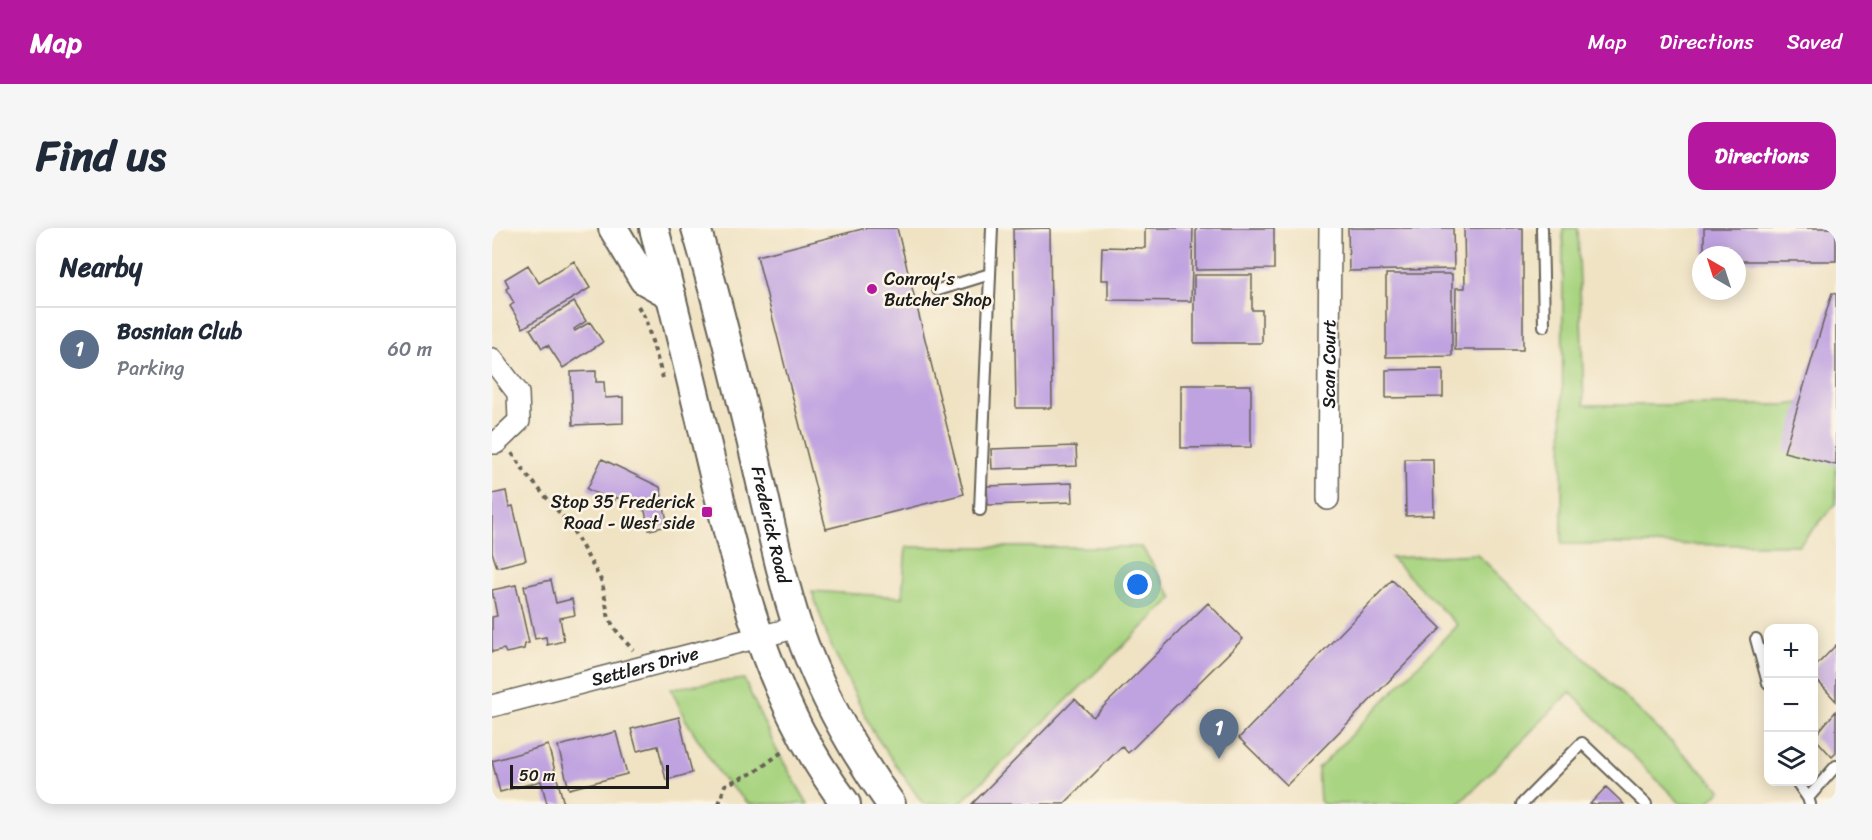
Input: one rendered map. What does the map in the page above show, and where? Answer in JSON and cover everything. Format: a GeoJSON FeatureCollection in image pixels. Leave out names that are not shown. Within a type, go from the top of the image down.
{"type":"FeatureCollection","features":[{"type":"Feature","properties":{"kind":"main road"},"geometry":{"type":"LineString","coordinates":[[613,228],[644,280],[671,296]]}},
{"type":"Feature","properties":{"kind":"main road"},"geometry":{"type":"LineString","coordinates":[[654,228],[723,513],[760,638],[781,692],[799,729],[817,762],[846,804]]}},
{"type":"Feature","properties":{"kind":"main road","name":"Frederick Road"},"geometry":{"type":"LineString","coordinates":[[699,231],[781,567],[798,627],[832,709],[870,775],[891,804]]}},
{"type":"Feature","properties":{"kind":"street","name":"Scan Court"},"geometry":{"type":"LineString","coordinates":[[1328,499],[1330,228]]}},
{"type":"Feature","properties":{"kind":"street"},"geometry":{"type":"LineString","coordinates":[[492,359],[518,393],[519,421],[497,440]]}},
{"type":"Feature","properties":{"kind":"street","name":"Settlers Drive"},"geometry":{"type":"LineString","coordinates":[[492,706],[798,627]]}},
{"type":"Feature","properties":{"kind":"lane"},"geometry":{"type":"LineString","coordinates":[[980,510],[992,228]]}},
{"type":"Feature","properties":{"kind":"lane"},"geometry":{"type":"LineString","coordinates":[[1542,228],[1544,326]]}},
{"type":"Feature","properties":{"kind":"lane"},"geometry":{"type":"LineString","coordinates":[[938,291],[990,274]]}},
{"type":"Feature","properties":{"kind":"lane"},"geometry":{"type":"LineString","coordinates":[[1756,639],[1767,678]]}},
{"type":"Feature","properties":{"kind":"lane"},"geometry":{"type":"LineString","coordinates":[[1522,804],[1582,743],[1647,804]]}},
{"type":"Feature","properties":{"kind":"lane"},"geometry":{"type":"LineString","coordinates":[[1799,786],[1808,801],[1836,766]]}},
{"type":"Feature","properties":{"kind":"path"},"geometry":{"type":"LineString","coordinates":[[634,298],[645,318],[666,387]]}},
{"type":"Feature","properties":{"kind":"path"},"geometry":{"type":"LineString","coordinates":[[497,440],[570,525],[602,582],[609,619],[618,633],[648,666]]}},
{"type":"Feature","properties":{"kind":"path"},"geometry":{"type":"LineString","coordinates":[[719,804],[725,785],[754,772],[782,752]]}},
{"type":"Feature","properties":{"kind":"green space"},"geometry":{"type":"Polygon","coordinates":[[[1563,228],[1578,228],[1584,405],[1786,405],[1799,403],[1836,465],[1836,504],[1799,545],[1562,544],[1563,228]]]}},
{"type":"Feature","properties":{"kind":"green space"},"geometry":{"type":"Polygon","coordinates":[[[906,547],[1142,547],[1173,598],[959,804],[923,804],[873,732],[829,641],[812,591],[902,597],[906,547]]]}},
{"type":"Feature","properties":{"kind":"green space"},"geometry":{"type":"Polygon","coordinates":[[[1477,554],[1721,790],[1707,804],[1681,804],[1570,692],[1459,804],[1323,804],[1320,801],[1318,769],[1457,625],[1391,558],[1477,554]]]}},
{"type":"Feature","properties":{"kind":"green space"},"geometry":{"type":"Polygon","coordinates":[[[744,679],[776,749],[808,804],[749,804],[722,778],[684,717],[671,688],[744,679]]]}},
{"type":"Feature","properties":{"kind":"building"},"geometry":{"type":"Polygon","coordinates":[[[866,228],[897,228],[964,494],[826,529],[757,256],[866,228]]]}},
{"type":"Feature","properties":{"kind":"building"},"geometry":{"type":"Polygon","coordinates":[[[1050,228],[1052,408],[1016,408],[1013,229],[1050,228]]]}},
{"type":"Feature","properties":{"kind":"building"},"geometry":{"type":"Polygon","coordinates":[[[1145,228],[1193,228],[1191,301],[1108,300],[1108,280],[1101,280],[1102,247],[1145,248],[1145,228]]]}},
{"type":"Feature","properties":{"kind":"building"},"geometry":{"type":"Polygon","coordinates":[[[1196,228],[1274,228],[1274,269],[1196,270],[1196,228]]]}},
{"type":"Feature","properties":{"kind":"building"},"geometry":{"type":"Polygon","coordinates":[[[1348,228],[1453,228],[1454,269],[1349,271],[1348,228]]]}},
{"type":"Feature","properties":{"kind":"building"},"geometry":{"type":"Polygon","coordinates":[[[1464,228],[1523,228],[1523,350],[1455,350],[1456,288],[1465,288],[1464,228]]]}},
{"type":"Feature","properties":{"kind":"building"},"geometry":{"type":"Polygon","coordinates":[[[1704,228],[1836,228],[1836,261],[1746,261],[1746,246],[1704,246],[1704,228]]]}},
{"type":"Feature","properties":{"kind":"building"},"geometry":{"type":"Polygon","coordinates":[[[574,261],[590,288],[523,328],[510,306],[514,303],[506,289],[509,287],[505,279],[528,265],[539,283],[574,261]]]}},
{"type":"Feature","properties":{"kind":"building"},"geometry":{"type":"Polygon","coordinates":[[[1386,274],[1452,274],[1452,356],[1386,357],[1386,274]]]}},
{"type":"Feature","properties":{"kind":"building"},"geometry":{"type":"Polygon","coordinates":[[[1194,275],[1252,275],[1252,310],[1262,310],[1262,343],[1194,343],[1194,275]]]}},
{"type":"Feature","properties":{"kind":"building"},"geometry":{"type":"Polygon","coordinates":[[[1832,293],[1836,294],[1836,465],[1784,452],[1832,293]]]}},
{"type":"Feature","properties":{"kind":"building"},"geometry":{"type":"Polygon","coordinates":[[[574,302],[586,321],[574,329],[575,331],[590,322],[603,342],[563,368],[548,345],[542,348],[530,329],[574,302]]]}},
{"type":"Feature","properties":{"kind":"building"},"geometry":{"type":"Polygon","coordinates":[[[1443,369],[1443,397],[1386,398],[1386,370],[1443,369]]]}},
{"type":"Feature","properties":{"kind":"building"},"geometry":{"type":"Polygon","coordinates":[[[596,371],[596,382],[604,382],[605,398],[623,397],[623,423],[573,425],[571,372],[596,371]]]}},
{"type":"Feature","properties":{"kind":"building"},"geometry":{"type":"Polygon","coordinates":[[[1181,385],[1251,385],[1251,447],[1181,448],[1181,385]]]}},
{"type":"Feature","properties":{"kind":"building"},"geometry":{"type":"Polygon","coordinates":[[[1076,446],[1077,466],[992,469],[991,449],[1076,446]]]}},
{"type":"Feature","properties":{"kind":"building"},"geometry":{"type":"Polygon","coordinates":[[[602,459],[660,487],[668,526],[649,530],[645,511],[616,497],[614,502],[587,489],[602,459]]]}},
{"type":"Feature","properties":{"kind":"building"},"geometry":{"type":"Polygon","coordinates":[[[1405,459],[1433,459],[1434,515],[1406,516],[1405,459]]]}},
{"type":"Feature","properties":{"kind":"building"},"geometry":{"type":"Polygon","coordinates":[[[1072,483],[1073,502],[988,505],[987,486],[1072,483]]]}},
{"type":"Feature","properties":{"kind":"building"},"geometry":{"type":"Polygon","coordinates":[[[506,491],[509,507],[513,506],[526,560],[497,567],[492,552],[492,494],[506,491]]]}},
{"type":"Feature","properties":{"kind":"building"},"geometry":{"type":"Polygon","coordinates":[[[551,580],[556,603],[572,599],[575,615],[560,618],[564,641],[547,645],[546,637],[535,639],[524,586],[551,580]]]}},
{"type":"Feature","properties":{"kind":"building"},"geometry":{"type":"Polygon","coordinates":[[[1392,580],[1441,628],[1287,785],[1239,738],[1392,580]]]}},
{"type":"Feature","properties":{"kind":"building"},"geometry":{"type":"Polygon","coordinates":[[[516,585],[529,643],[525,644],[524,649],[506,653],[504,649],[492,652],[492,617],[497,616],[492,590],[516,585]]]}},
{"type":"Feature","properties":{"kind":"building"},"geometry":{"type":"Polygon","coordinates":[[[1208,603],[1243,639],[1128,753],[1122,746],[1064,804],[972,804],[1075,699],[1093,717],[1208,603]]]}},
{"type":"Feature","properties":{"kind":"building"},"geometry":{"type":"Polygon","coordinates":[[[1836,645],[1836,701],[1818,681],[1818,664],[1836,645]]]}},
{"type":"Feature","properties":{"kind":"building"},"geometry":{"type":"Polygon","coordinates":[[[1836,711],[1836,753],[1832,757],[1818,741],[1818,732],[1836,711]]]}},
{"type":"Feature","properties":{"kind":"building"},"geometry":{"type":"Polygon","coordinates":[[[679,717],[692,773],[666,780],[658,746],[637,751],[631,729],[679,717]]]}},
{"type":"Feature","properties":{"kind":"building"},"geometry":{"type":"Polygon","coordinates":[[[616,732],[627,774],[569,789],[558,746],[616,732]]]}},
{"type":"Feature","properties":{"kind":"building"},"geometry":{"type":"Polygon","coordinates":[[[548,745],[564,804],[547,804],[541,781],[500,792],[492,761],[548,745]]]}},
{"type":"Feature","properties":{"kind":"building"},"geometry":{"type":"Polygon","coordinates":[[[1606,787],[1624,804],[1590,804],[1606,787]]]}},
{"type":"Feature","properties":{"kind":"place","name":"Conroy's Butcher Shop"},"geometry":{"type":"Point","coordinates":[872,289]}},
{"type":"Feature","properties":{"kind":"place","name":"Stop 35 Frederick Road - West side"},"geometry":{"type":"Point","coordinates":[707,512]}},
{"type":"Feature","properties":{"kind":"place","name":"Bosnian Club"},"geometry":{"type":"Point","coordinates":[1219,759]}}]}
